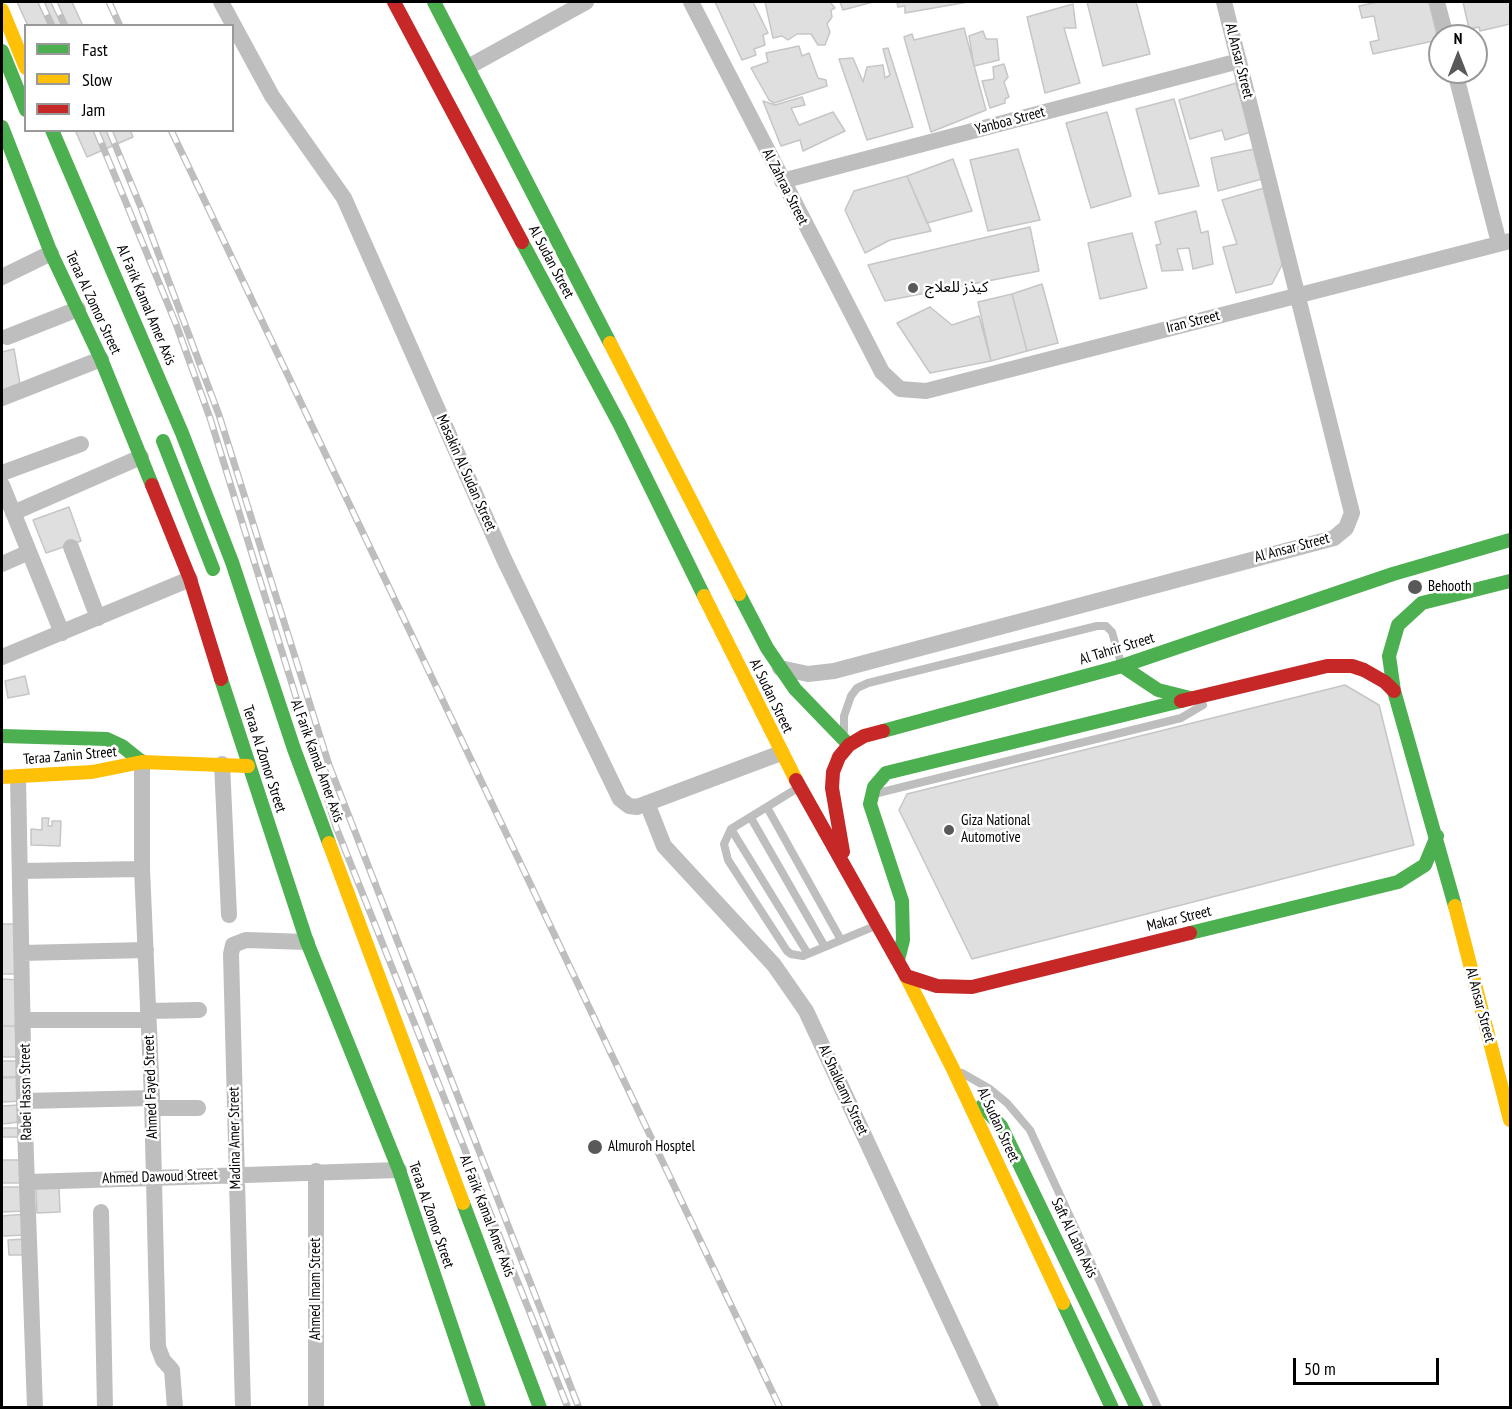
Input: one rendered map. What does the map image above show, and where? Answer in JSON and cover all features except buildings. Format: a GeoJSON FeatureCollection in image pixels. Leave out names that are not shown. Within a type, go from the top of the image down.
{"type":"FeatureCollection","features":[{"type":"Feature","properties":{"kind":"main road","name":"Al Sudan Street"},"geometry":{"type":"LineString","coordinates":[[394,2],[620,425],[781,753],[898,960],[966,1095],[1112,1407]]}},
{"type":"Feature","properties":{"kind":"main road","name":"Al Sudan Street"},"geometry":{"type":"LineString","coordinates":[[434,2],[757,629],[780,668],[812,709],[849,745]]}},
{"type":"Feature","properties":{"kind":"main road"},"geometry":{"type":"LineString","coordinates":[[2,10],[24,63]]}},
{"type":"Feature","properties":{"kind":"main road"},"geometry":{"type":"LineString","coordinates":[[2,51],[24,105]]}},
{"type":"Feature","properties":{"kind":"main road","name":"Teraa Al Zomor Street"},"geometry":{"type":"LineString","coordinates":[[2,127],[6,153],[102,359],[190,579],[248,766],[307,942],[399,1170],[479,1407]]}},
{"type":"Feature","properties":{"kind":"main road","name":"Al Farik Kamal Amer Axis"},"geometry":{"type":"LineString","coordinates":[[53,132],[182,433],[228,551],[294,749],[540,1407]]}},
{"type":"Feature","properties":{"kind":"main road"},"geometry":{"type":"LineString","coordinates":[[159,430],[218,581]]}},
{"type":"Feature","properties":{"kind":"main road","name":"Al Tahrir Street"},"geometry":{"type":"LineString","coordinates":[[849,745],[878,732],[1122,666],[1393,574],[1510,540]]}},
{"type":"Feature","properties":{"kind":"main road"},"geometry":{"type":"LineString","coordinates":[[1387,588],[1388,580],[1393,574]]}},
{"type":"Feature","properties":{"kind":"main road"},"geometry":{"type":"LineString","coordinates":[[1409,596],[1438,597],[1510,582]]}},
{"type":"Feature","properties":{"kind":"main road","name":"Al Ansar Street"},"geometry":{"type":"LineString","coordinates":[[1438,597],[1422,603],[1409,613],[1392,640],[1389,656],[1394,691],[1505,1078],[1510,1120]]}},
{"type":"Feature","properties":{"kind":"main road"},"geometry":{"type":"LineString","coordinates":[[1122,666],[1158,690],[1191,698]]}},
{"type":"Feature","properties":{"kind":"main road"},"geometry":{"type":"LineString","coordinates":[[898,960],[903,940],[902,901],[871,815],[871,795],[879,779],[895,769],[1191,698],[1339,666],[1364,670],[1385,682],[1394,691]]}},
{"type":"Feature","properties":{"kind":"main road","name":"Teraa Zanin Street"},"geometry":{"type":"LineString","coordinates":[[2,736],[57,736],[107,740],[122,746],[142,762]]}},
{"type":"Feature","properties":{"kind":"main road"},"geometry":{"type":"LineString","coordinates":[[844,864],[832,788],[836,765],[849,745]]}},
{"type":"Feature","properties":{"kind":"main road","name":"Teraa Zanin Street"},"geometry":{"type":"LineString","coordinates":[[10,777],[102,771],[142,762],[248,766]]}},
{"type":"Feature","properties":{"kind":"main road"},"geometry":{"type":"LineString","coordinates":[[844,864],[861,841],[871,815]]}},
{"type":"Feature","properties":{"kind":"main road","name":"Makar Street"},"geometry":{"type":"LineString","coordinates":[[906,976],[937,986],[972,987],[1398,882],[1425,865],[1435,846],[1437,836]]}},
{"type":"Feature","properties":{"kind":"main road","name":"Saft Al Labn Axis"},"geometry":{"type":"LineString","coordinates":[[966,1095],[986,1108],[1001,1126],[1137,1407]]}},
{"type":"Feature","properties":{"kind":"street","name":"Masakin Al Sudan Street"},"geometry":{"type":"LineString","coordinates":[[221,2],[233,24]]}},
{"type":"Feature","properties":{"kind":"street"},"geometry":{"type":"LineString","coordinates":[[468,67],[586,2]]}},
{"type":"Feature","properties":{"kind":"street","name":"Al Zahraa Street"},"geometry":{"type":"LineString","coordinates":[[691,2],[882,372]]}},
{"type":"Feature","properties":{"kind":"street","name":"Al Ansar Street"},"geometry":{"type":"LineString","coordinates":[[780,668],[808,674],[834,671],[1311,544],[1341,533],[1352,513],[1224,2]]}},
{"type":"Feature","properties":{"kind":"street"},"geometry":{"type":"LineString","coordinates":[[1437,2],[1443,24]]}},
{"type":"Feature","properties":{"kind":"street","name":"Masakin Al Sudan Street"},"geometry":{"type":"LineString","coordinates":[[234,26],[272,96],[344,198],[504,559],[620,799],[628,806],[637,807],[781,753]]}},
{"type":"Feature","properties":{"kind":"street","name":"Yanboa Street"},"geometry":{"type":"LineString","coordinates":[[782,181],[1239,61]]}},
{"type":"Feature","properties":{"kind":"street"},"geometry":{"type":"LineString","coordinates":[[1459,84],[1505,242]]}},
{"type":"Feature","properties":{"kind":"street","name":"Iran Street"},"geometry":{"type":"LineString","coordinates":[[882,372],[900,389],[926,391],[1505,242]]}},
{"type":"Feature","properties":{"kind":"street"},"geometry":{"type":"LineString","coordinates":[[3,271],[51,253]]}},
{"type":"Feature","properties":{"kind":"street"},"geometry":{"type":"LineString","coordinates":[[7,338],[78,309]]}},
{"type":"Feature","properties":{"kind":"street"},"geometry":{"type":"LineString","coordinates":[[2,398],[102,359]]}},
{"type":"Feature","properties":{"kind":"street"},"geometry":{"type":"LineString","coordinates":[[2,473],[81,444]]}},
{"type":"Feature","properties":{"kind":"street"},"geometry":{"type":"LineString","coordinates":[[10,520],[141,457]]}},
{"type":"Feature","properties":{"kind":"street"},"geometry":{"type":"LineString","coordinates":[[2,485],[10,520],[29,552],[62,633]]}},
{"type":"Feature","properties":{"kind":"street"},"geometry":{"type":"LineString","coordinates":[[71,547],[98,618]]}},
{"type":"Feature","properties":{"kind":"street"},"geometry":{"type":"LineString","coordinates":[[2,564],[29,552]]}},
{"type":"Feature","properties":{"kind":"street"},"geometry":{"type":"LineString","coordinates":[[2,657],[190,579]]}},
{"type":"Feature","properties":{"kind":"street","name":"Ahmed Fayed Street"},"geometry":{"type":"LineString","coordinates":[[142,762],[142,869],[152,1103],[158,1347],[163,1360],[172,1370],[175,1407]]}},
{"type":"Feature","properties":{"kind":"street"},"geometry":{"type":"LineString","coordinates":[[222,764],[229,915]]}},
{"type":"Feature","properties":{"kind":"street","name":"Rabei Hassn Street"},"geometry":{"type":"LineString","coordinates":[[10,777],[20,871],[24,1101],[29,1182],[35,1407]]}},
{"type":"Feature","properties":{"kind":"street","name":"Al Shalkamy Street"},"geometry":{"type":"LineString","coordinates":[[646,803],[664,846],[774,965],[806,1011],[991,1407]]}},
{"type":"Feature","properties":{"kind":"street"},"geometry":{"type":"LineString","coordinates":[[20,871],[142,869]]}},
{"type":"Feature","properties":{"kind":"street","name":"Madina Amer Street"},"geometry":{"type":"LineString","coordinates":[[243,1407],[236,1174],[233,945],[246,940],[307,942]]}},
{"type":"Feature","properties":{"kind":"street"},"geometry":{"type":"LineString","coordinates":[[22,952],[146,950]]}},
{"type":"Feature","properties":{"kind":"street"},"geometry":{"type":"LineString","coordinates":[[24,1020],[148,1016],[199,1010]]}},
{"type":"Feature","properties":{"kind":"street"},"geometry":{"type":"LineString","coordinates":[[24,1101],[152,1103],[198,1108]]}},
{"type":"Feature","properties":{"kind":"street","name":"Ahmed Dawoud Street"},"geometry":{"type":"LineString","coordinates":[[29,1182],[399,1170]]}},
{"type":"Feature","properties":{"kind":"street","name":"Ahmed Imam Street"},"geometry":{"type":"LineString","coordinates":[[316,1172],[316,1407]]}},
{"type":"Feature","properties":{"kind":"street"},"geometry":{"type":"LineString","coordinates":[[101,1212],[105,1407]]}},
{"type":"Feature","properties":{"kind":"lane"},"geometry":{"type":"LineString","coordinates":[[849,745],[843,726],[846,708],[857,688],[868,683],[1102,626],[1112,632],[1122,666]]}},
{"type":"Feature","properties":{"kind":"lane"},"geometry":{"type":"LineString","coordinates":[[871,795],[1181,718],[1197,710],[1213,693]]}},
{"type":"Feature","properties":{"kind":"lane"},"geometry":{"type":"LineString","coordinates":[[1099,720],[1104,738]]}},
{"type":"Feature","properties":{"kind":"lane"},"geometry":{"type":"LineString","coordinates":[[993,745],[999,764]]}},
{"type":"Feature","properties":{"kind":"lane"},"geometry":{"type":"LineString","coordinates":[[799,787],[731,829],[724,844],[728,860],[787,951],[797,956],[808,954],[878,924]]}},
{"type":"Feature","properties":{"kind":"lane"},"geometry":{"type":"LineString","coordinates":[[768,808],[841,940]]}},
{"type":"Feature","properties":{"kind":"lane"},"geometry":{"type":"LineString","coordinates":[[751,818],[825,947]]}},
{"type":"Feature","properties":{"kind":"lane"},"geometry":{"type":"LineString","coordinates":[[731,829],[808,954]]}},
{"type":"Feature","properties":{"kind":"lane"},"geometry":{"type":"LineString","coordinates":[[953,1069],[990,1089],[1007,1103],[1030,1130],[1158,1407]]}},
{"type":"Feature","properties":{"kind":"railway"},"geometry":{"type":"LineString","coordinates":[[41,2],[51,24]]}},
{"type":"Feature","properties":{"kind":"railway"},"geometry":{"type":"LineString","coordinates":[[54,2],[64,24]]}},
{"type":"Feature","properties":{"kind":"railway"},"geometry":{"type":"LineString","coordinates":[[109,2],[119,24]]}},
{"type":"Feature","properties":{"kind":"railway"},"geometry":{"type":"LineString","coordinates":[[97,132],[176,324],[210,418],[336,827],[568,1408]]}},
{"type":"Feature","properties":{"kind":"railway"},"geometry":{"type":"LineString","coordinates":[[110,132],[142,210],[219,415],[329,765],[579,1408]]}},
{"type":"Feature","properties":{"kind":"railway"},"geometry":{"type":"LineString","coordinates":[[172,132],[780,1408]]}},
{"type":"Feature","properties":{"kind":"traffic: fast"},"geometry":{"type":"LineString","coordinates":[[434,2],[610,343]]}},
{"type":"Feature","properties":{"kind":"traffic: fast"},"geometry":{"type":"LineString","coordinates":[[2,51],[24,105]]}},
{"type":"Feature","properties":{"kind":"traffic: fast"},"geometry":{"type":"LineString","coordinates":[[2,127],[51,253],[101,359],[152,485]]}},
{"type":"Feature","properties":{"kind":"traffic: fast"},"geometry":{"type":"LineString","coordinates":[[53,132],[182,433],[232,562],[294,749],[329,843]]}},
{"type":"Feature","properties":{"kind":"traffic: fast"},"geometry":{"type":"LineString","coordinates":[[522,242],[620,425],[704,596]]}},
{"type":"Feature","properties":{"kind":"traffic: fast"},"geometry":{"type":"LineString","coordinates":[[163,441],[213,569]]}},
{"type":"Feature","properties":{"kind":"traffic: fast"},"geometry":{"type":"LineString","coordinates":[[883,731],[1122,666],[1393,574],[1510,540]]}},
{"type":"Feature","properties":{"kind":"traffic: fast"},"geometry":{"type":"LineString","coordinates":[[1455,906],[1394,691],[1389,656],[1398,625],[1422,603],[1510,581]]}},
{"type":"Feature","properties":{"kind":"traffic: fast"},"geometry":{"type":"LineString","coordinates":[[739,594],[767,648],[795,689],[849,745]]}},
{"type":"Feature","properties":{"kind":"traffic: fast"},"geometry":{"type":"LineString","coordinates":[[1122,666],[1158,690],[1190,698]]}},
{"type":"Feature","properties":{"kind":"traffic: fast"},"geometry":{"type":"LineString","coordinates":[[221,679],[307,942],[399,1170],[479,1408]]}},
{"type":"Feature","properties":{"kind":"traffic: fast"},"geometry":{"type":"LineString","coordinates":[[898,960],[903,940],[902,901],[870,804],[874,787],[886,773],[1181,701]]}},
{"type":"Feature","properties":{"kind":"traffic: fast"},"geometry":{"type":"LineString","coordinates":[[2,736],[107,739],[122,746],[142,762]]}},
{"type":"Feature","properties":{"kind":"traffic: fast"},"geometry":{"type":"LineString","coordinates":[[1190,933],[1398,882],[1425,865],[1437,836]]}},
{"type":"Feature","properties":{"kind":"traffic: fast"},"geometry":{"type":"LineString","coordinates":[[982,1106],[1001,1126],[1137,1408]]}},
{"type":"Feature","properties":{"kind":"traffic: fast"},"geometry":{"type":"LineString","coordinates":[[463,1203],[540,1408]]}},
{"type":"Feature","properties":{"kind":"traffic: fast"},"geometry":{"type":"LineString","coordinates":[[1063,1303],[1112,1408]]}},
{"type":"Feature","properties":{"kind":"traffic: slow"},"geometry":{"type":"LineString","coordinates":[[2,10],[24,63]]}},
{"type":"Feature","properties":{"kind":"traffic: slow"},"geometry":{"type":"LineString","coordinates":[[610,343],[739,594]]}},
{"type":"Feature","properties":{"kind":"traffic: slow"},"geometry":{"type":"LineString","coordinates":[[704,596],[796,780]]}},
{"type":"Feature","properties":{"kind":"traffic: slow"},"geometry":{"type":"LineString","coordinates":[[2,777],[92,772],[142,762],[248,766]]}},
{"type":"Feature","properties":{"kind":"traffic: slow"},"geometry":{"type":"LineString","coordinates":[[329,843],[463,1203]]}},
{"type":"Feature","properties":{"kind":"traffic: slow"},"geometry":{"type":"LineString","coordinates":[[1455,906],[1510,1120]]}},
{"type":"Feature","properties":{"kind":"traffic: slow"},"geometry":{"type":"LineString","coordinates":[[905,974],[953,1069],[1063,1303]]}},
{"type":"Feature","properties":{"kind":"traffic: jam"},"geometry":{"type":"LineString","coordinates":[[394,2],[522,242]]}},
{"type":"Feature","properties":{"kind":"traffic: jam"},"geometry":{"type":"LineString","coordinates":[[152,485],[190,579],[221,679]]}},
{"type":"Feature","properties":{"kind":"traffic: jam"},"geometry":{"type":"LineString","coordinates":[[1181,701],[1327,666],[1352,666],[1364,670],[1385,682],[1394,691]]}},
{"type":"Feature","properties":{"kind":"traffic: jam"},"geometry":{"type":"LineString","coordinates":[[843,852],[832,788],[833,772],[839,757],[849,745],[864,736],[883,731]]}},
{"type":"Feature","properties":{"kind":"traffic: jam"},"geometry":{"type":"LineString","coordinates":[[796,780],[905,974]]}},
{"type":"Feature","properties":{"kind":"traffic: jam"},"geometry":{"type":"LineString","coordinates":[[906,976],[937,986],[972,987],[1190,933]]}},
{"type":"Feature","properties":{"kind":"place","name":"كيذز للعلاج"},"geometry":{"type":"Point","coordinates":[913,288]}},
{"type":"Feature","properties":{"kind":"place","name":"Behooth"},"geometry":{"type":"Point","coordinates":[1415,587]}},
{"type":"Feature","properties":{"kind":"place","name":"Giza National Automotive"},"geometry":{"type":"Point","coordinates":[949,830]}},
{"type":"Feature","properties":{"kind":"place","name":"Almuroh Hosptel"},"geometry":{"type":"Point","coordinates":[595,1147]}}]}
